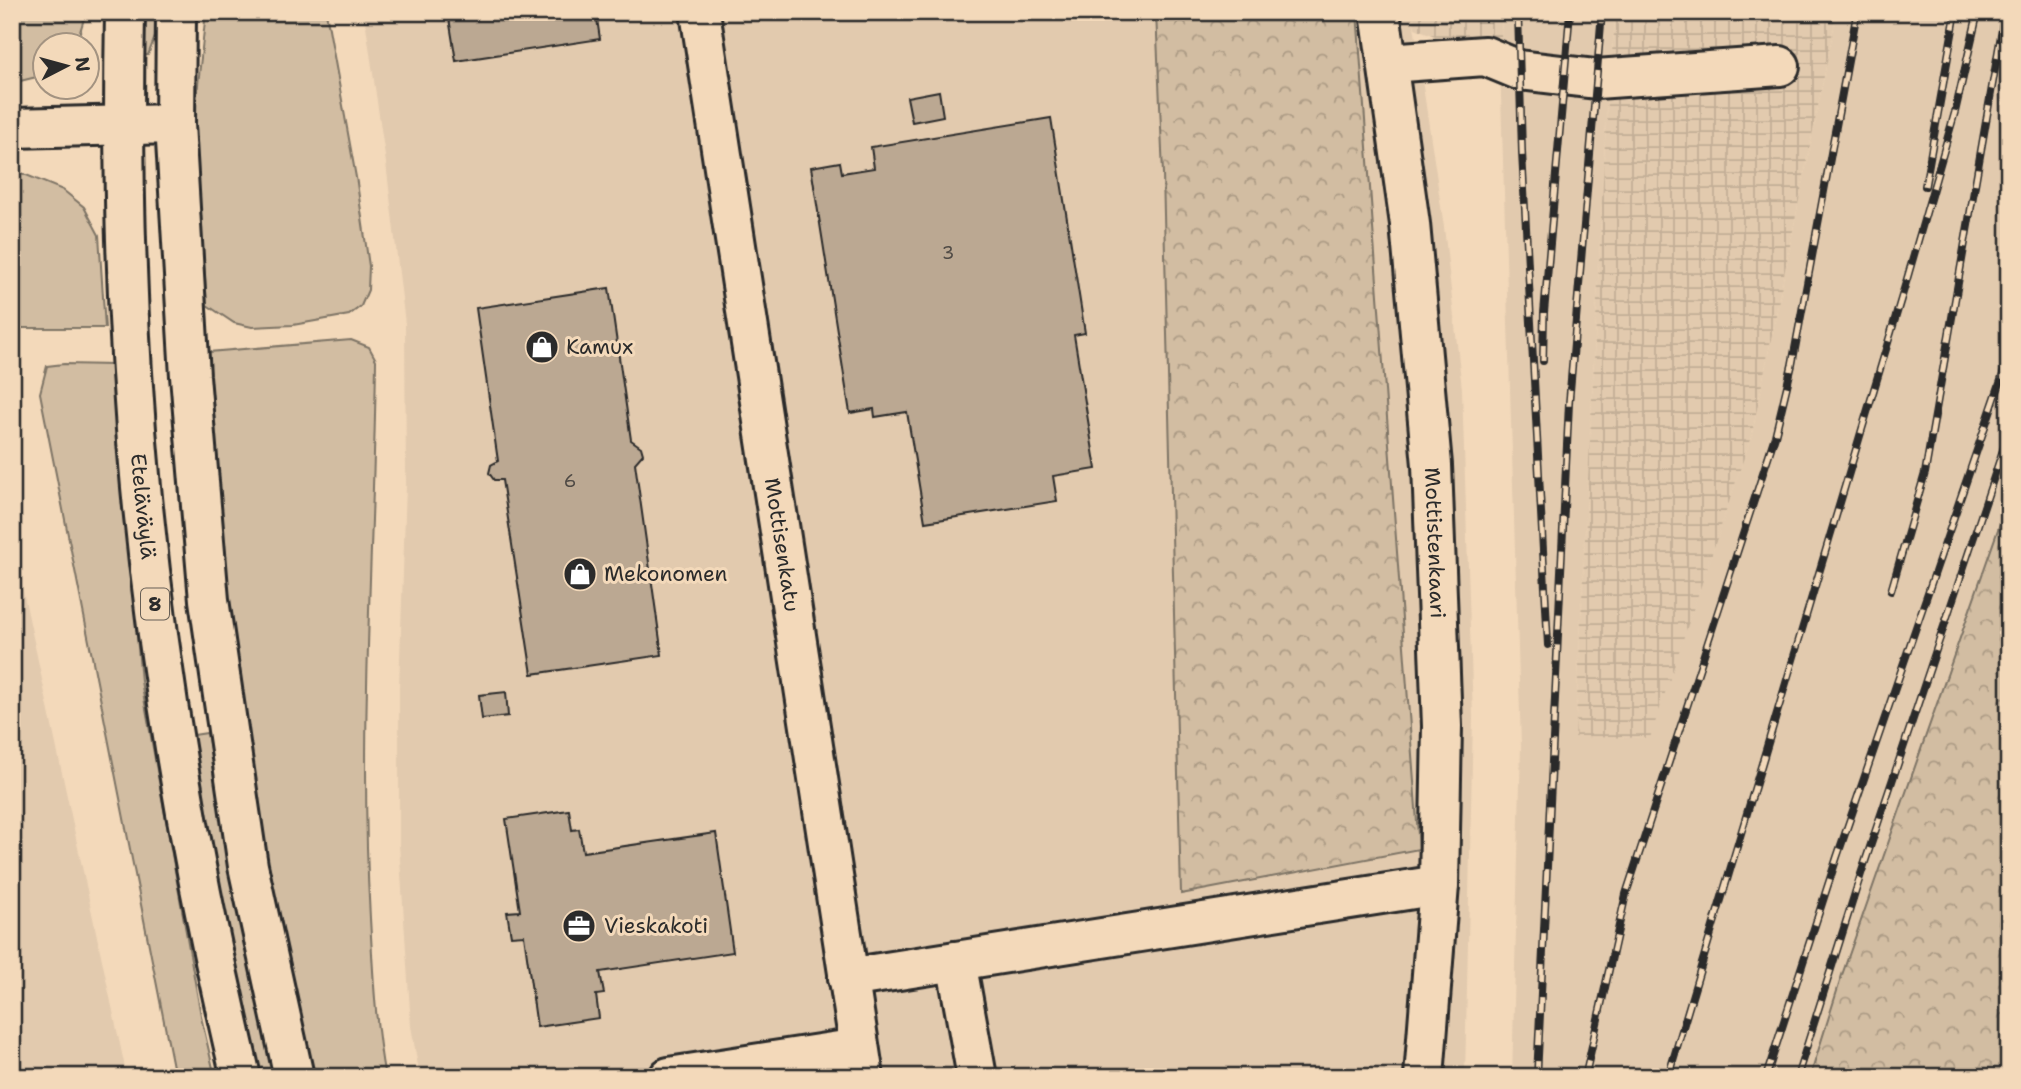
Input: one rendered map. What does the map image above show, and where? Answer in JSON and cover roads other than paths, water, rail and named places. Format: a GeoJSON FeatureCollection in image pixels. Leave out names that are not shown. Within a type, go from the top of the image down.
{"type":"FeatureCollection","features":[{"type":"Feature","properties":{"kind":"main road","name":"Eteläväylä"},"geometry":{"type":"LineString","coordinates":[[125,12],[123,125],[141,486],[176,752],[218,978],[241,1077]]}},
{"type":"Feature","properties":{"kind":"main road"},"geometry":{"type":"LineString","coordinates":[[176,12],[175,124],[190,376],[209,600],[248,866],[295,1077]]}},
{"type":"Feature","properties":{"kind":"main road","name":"Mottisenkatu"},"geometry":{"type":"LineString","coordinates":[[699,12],[861,1062]]}},
{"type":"Feature","properties":{"kind":"main road","name":"Mottistenkaari"},"geometry":{"type":"LineString","coordinates":[[1380,12],[1410,224],[1432,464],[1442,726],[1439,885],[1424,1077]]}},
{"type":"Feature","properties":{"kind":"main road"},"geometry":{"type":"LineString","coordinates":[[1388,62],[1485,56],[1519,70],[1596,79],[1780,66]]}},
{"type":"Feature","properties":{"kind":"main road"},"geometry":{"type":"LineString","coordinates":[[12,128],[175,124]]}},
{"type":"Feature","properties":{"kind":"main road"},"geometry":{"type":"LineString","coordinates":[[848,978],[1439,885]]}},
{"type":"Feature","properties":{"kind":"main road"},"geometry":{"type":"LineString","coordinates":[[956,961],[977,1077]]}},
{"type":"Feature","properties":{"kind":"main road"},"geometry":{"type":"LineString","coordinates":[[669,1077],[861,1062]]}},
{"type":"Feature","properties":{"kind":"railway"},"geometry":{"type":"LineString","coordinates":[[1518,12],[1522,152],[1548,645]]}},
{"type":"Feature","properties":{"kind":"railway"},"geometry":{"type":"LineString","coordinates":[[1543,361],[1544,313],[1570,12]]}},
{"type":"Feature","properties":{"kind":"railway"},"geometry":{"type":"LineString","coordinates":[[1537,1077],[1569,403],[1602,12]]}},
{"type":"Feature","properties":{"kind":"railway"},"geometry":{"type":"LineString","coordinates":[[1585,1077],[1626,894],[1775,436],[1792,365],[1857,12]]}},
{"type":"Feature","properties":{"kind":"railway"},"geometry":{"type":"LineString","coordinates":[[1925,186],[1956,12]]}},
{"type":"Feature","properties":{"kind":"railway"},"geometry":{"type":"LineString","coordinates":[[1668,1077],[1907,279],[1955,112],[1978,12]]}},
{"type":"Feature","properties":{"kind":"railway"},"geometry":{"type":"LineString","coordinates":[[1891,591],[1925,473],[2005,12]]}},
{"type":"Feature","properties":{"kind":"railway"},"geometry":{"type":"LineString","coordinates":[[1766,1077],[1837,857],[2009,357]]}},
{"type":"Feature","properties":{"kind":"railway"},"geometry":{"type":"LineString","coordinates":[[1797,1077],[1861,874],[2009,432]]}},
{"type":"Feature","properties":{"kind":"place","name":"Kamux"},"geometry":{"type":"Point","coordinates":[542,347]}},
{"type":"Feature","properties":{"kind":"place","name":"Mekonomen"},"geometry":{"type":"Point","coordinates":[580,574]}},
{"type":"Feature","properties":{"kind":"place","name":"Vieskakoti"},"geometry":{"type":"Point","coordinates":[579,926]}}]}
